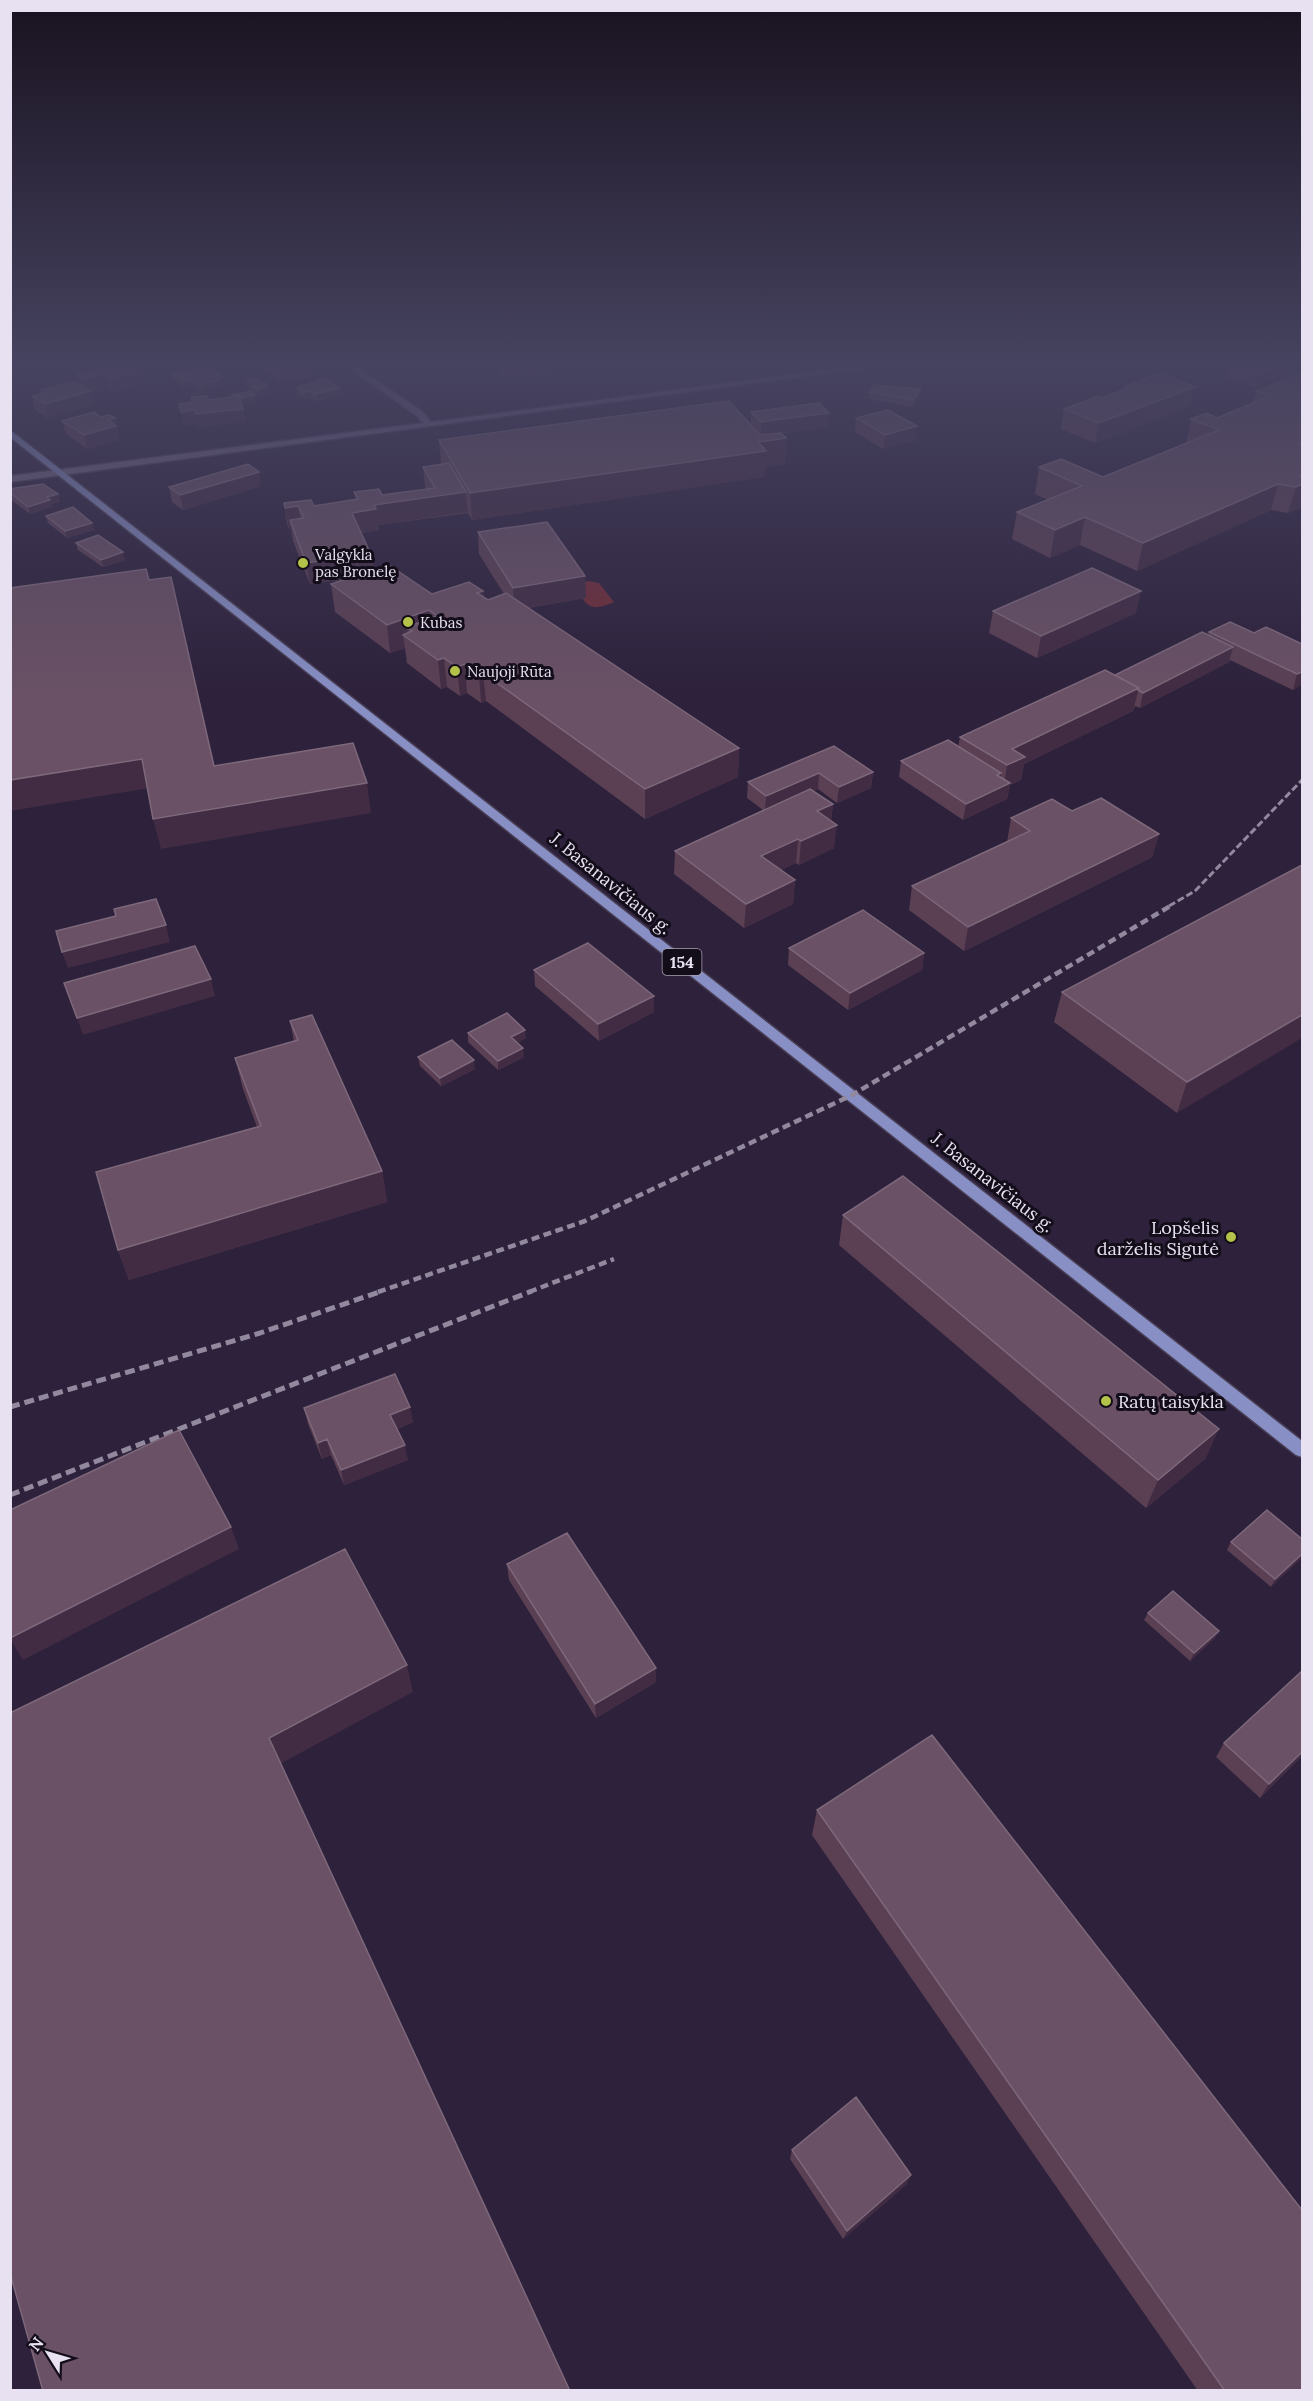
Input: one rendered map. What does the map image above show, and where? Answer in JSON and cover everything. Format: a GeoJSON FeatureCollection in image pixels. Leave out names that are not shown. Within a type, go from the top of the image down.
{"type":"FeatureCollection","features":[{"type":"Feature","properties":{"kind":"main road","name":"J. Basanavičiaus g."},"geometry":{"type":"LineString","coordinates":[[62,473],[1069,1264],[1302,1450]]}},
{"type":"Feature","properties":{"kind":"street"},"geometry":{"type":"LineString","coordinates":[[10,479],[69,472]]}},
{"type":"Feature","properties":{"kind":"shaded area"},"geometry":{"type":"Polygon","coordinates":[[[589,581],[599,583],[614,602],[594,607],[585,602],[577,584],[589,581]]]}},
{"type":"Feature","properties":{"kind":"building"},"geometry":{"type":"Polygon","coordinates":[[[220,472],[259,472],[180,495],[169,487],[220,472]]]}},
{"type":"Feature","properties":{"kind":"building"},"geometry":{"type":"Polygon","coordinates":[[[426,472],[454,472],[466,492],[374,505],[376,509],[352,513],[373,559],[357,561],[355,556],[306,563],[290,520],[304,518],[298,506],[285,508],[284,503],[311,500],[314,506],[358,499],[354,492],[379,489],[382,495],[435,488],[426,472]]]}},
{"type":"Feature","properties":{"kind":"building"},"geometry":{"type":"Polygon","coordinates":[[[458,472],[618,472],[470,493],[458,472]]]}},
{"type":"Feature","properties":{"kind":"building"},"geometry":{"type":"Polygon","coordinates":[[[1050,472],[1091,472],[1103,477],[1115,472],[1302,472],[1300,476],[1302,484],[1296,487],[1278,484],[1143,543],[1085,517],[1055,530],[1017,512],[1082,486],[1050,472]]]}},
{"type":"Feature","properties":{"kind":"building"},"geometry":{"type":"Polygon","coordinates":[[[43,484],[58,494],[47,497],[50,500],[28,507],[10,493],[10,489],[43,484]]]}},
{"type":"Feature","properties":{"kind":"building"},"geometry":{"type":"Polygon","coordinates":[[[73,507],[92,523],[65,531],[46,516],[73,507]]]}},
{"type":"Feature","properties":{"kind":"building"},"geometry":{"type":"Polygon","coordinates":[[[547,522],[585,576],[513,588],[478,532],[547,522]]]}},
{"type":"Feature","properties":{"kind":"building"},"geometry":{"type":"Polygon","coordinates":[[[98,535],[123,552],[101,560],[76,543],[98,535]]]}},
{"type":"Feature","properties":{"kind":"building"},"geometry":{"type":"Polygon","coordinates":[[[389,565],[432,594],[469,582],[483,591],[477,593],[488,600],[506,593],[739,748],[645,789],[483,673],[479,674],[465,664],[457,667],[444,658],[438,660],[403,635],[412,631],[407,627],[437,616],[429,610],[387,625],[331,584],[389,565]]]}},
{"type":"Feature","properties":{"kind":"building"},"geometry":{"type":"Polygon","coordinates":[[[1092,568],[1141,591],[1041,636],[993,611],[1092,568]]]}},
{"type":"Feature","properties":{"kind":"building"},"geometry":{"type":"Polygon","coordinates":[[[146,569],[149,580],[171,577],[214,766],[353,743],[367,783],[153,819],[142,759],[10,780],[10,588],[146,569]]]}},
{"type":"Feature","properties":{"kind":"building"},"geometry":{"type":"Polygon","coordinates":[[[1230,622],[1254,633],[1266,627],[1302,644],[1302,672],[1297,674],[1209,632],[1230,622]]]}},
{"type":"Feature","properties":{"kind":"building"},"geometry":{"type":"Polygon","coordinates":[[[1202,632],[1233,647],[1143,693],[1138,690],[1139,688],[1115,675],[1202,632]]]}},
{"type":"Feature","properties":{"kind":"building"},"geometry":{"type":"Polygon","coordinates":[[[1105,670],[1139,688],[1012,749],[1025,757],[1007,765],[960,737],[1105,670]]]}},
{"type":"Feature","properties":{"kind":"building"},"geometry":{"type":"Polygon","coordinates":[[[948,740],[1001,773],[997,775],[1010,783],[966,804],[901,761],[948,740]]]}},
{"type":"Feature","properties":{"kind":"building"},"geometry":{"type":"Polygon","coordinates":[[[834,746],[873,772],[839,787],[819,773],[766,796],[748,782],[834,746]]]}},
{"type":"Feature","properties":{"kind":"building"},"geometry":{"type":"Polygon","coordinates":[[[810,789],[833,804],[817,811],[837,825],[761,856],[795,880],[746,904],[675,851],[810,789]]]}},
{"type":"Feature","properties":{"kind":"building"},"geometry":{"type":"Polygon","coordinates":[[[1101,798],[1159,834],[968,927],[912,886],[1030,831],[1011,818],[1052,799],[1072,811],[1101,798]]]}},
{"type":"Feature","properties":{"kind":"building"},"geometry":{"type":"Polygon","coordinates":[[[1302,865],[1302,1015],[1187,1082],[1062,992],[1302,865]]]}},
{"type":"Feature","properties":{"kind":"building"},"geometry":{"type":"Polygon","coordinates":[[[156,899],[166,925],[62,952],[56,931],[116,916],[114,909],[156,899]]]}},
{"type":"Feature","properties":{"kind":"building"},"geometry":{"type":"Polygon","coordinates":[[[863,910],[924,953],[850,993],[789,948],[863,910]]]}},
{"type":"Feature","properties":{"kind":"building"},"geometry":{"type":"Polygon","coordinates":[[[588,943],[654,996],[598,1024],[534,970],[588,943]]]}},
{"type":"Feature","properties":{"kind":"building"},"geometry":{"type":"Polygon","coordinates":[[[195,946],[211,979],[77,1018],[64,983],[195,946]]]}},
{"type":"Feature","properties":{"kind":"building"},"geometry":{"type":"Polygon","coordinates":[[[507,1013],[525,1030],[511,1037],[523,1048],[498,1061],[468,1033],[507,1013]]]}},
{"type":"Feature","properties":{"kind":"building"},"geometry":{"type":"Polygon","coordinates":[[[312,1015],[382,1171],[118,1250],[96,1172],[261,1126],[235,1058],[298,1040],[290,1021],[312,1015]]]}},
{"type":"Feature","properties":{"kind":"building"},"geometry":{"type":"Polygon","coordinates":[[[452,1040],[474,1060],[440,1078],[418,1057],[452,1040]]]}},
{"type":"Feature","properties":{"kind":"building"},"geometry":{"type":"Polygon","coordinates":[[[903,1176],[1219,1429],[1158,1480],[843,1215],[903,1176]]]}},
{"type":"Feature","properties":{"kind":"building"},"geometry":{"type":"Polygon","coordinates":[[[395,1374],[410,1407],[390,1415],[405,1445],[341,1470],[327,1439],[318,1443],[304,1408],[395,1374]]]}},
{"type":"Feature","properties":{"kind":"building"},"geometry":{"type":"Polygon","coordinates":[[[179,1430],[231,1527],[10,1638],[10,1510],[179,1430]]]}},
{"type":"Feature","properties":{"kind":"building"},"geometry":{"type":"Polygon","coordinates":[[[1267,1510],[1302,1539],[1302,1554],[1275,1579],[1231,1542],[1267,1510]]]}},
{"type":"Feature","properties":{"kind":"building"},"geometry":{"type":"Polygon","coordinates":[[[567,1533],[656,1668],[595,1704],[507,1564],[567,1533]]]}},
{"type":"Feature","properties":{"kind":"building"},"geometry":{"type":"Polygon","coordinates":[[[345,1549],[407,1665],[269,1738],[570,2391],[43,2391],[10,2273],[10,1713],[345,1549]]]}},
{"type":"Feature","properties":{"kind":"building"},"geometry":{"type":"Polygon","coordinates":[[[1173,1591],[1219,1631],[1194,1653],[1148,1613],[1173,1591]]]}},
{"type":"Feature","properties":{"kind":"building"},"geometry":{"type":"Polygon","coordinates":[[[1302,1671],[1302,1752],[1269,1784],[1224,1743],[1302,1671]]]}},
{"type":"Feature","properties":{"kind":"building"},"geometry":{"type":"Polygon","coordinates":[[[932,1735],[1302,2210],[1302,2391],[1225,2391],[817,1810],[932,1735]]]}},
{"type":"Feature","properties":{"kind":"building"},"geometry":{"type":"Polygon","coordinates":[[[856,2097],[911,2175],[847,2231],[792,2150],[856,2097]]]}},
{"type":"Feature","properties":{"kind":"railway"},"geometry":{"type":"LineString","coordinates":[[1169,906],[1195,891],[1302,780]]}},
{"type":"Feature","properties":{"kind":"railway"},"geometry":{"type":"LineString","coordinates":[[378,1292],[585,1221],[852,1095],[1172,905]]}},
{"type":"Feature","properties":{"kind":"railway"},"geometry":{"type":"LineString","coordinates":[[529,1292],[614,1259]]}},
{"type":"Feature","properties":{"kind":"railway"},"geometry":{"type":"LineString","coordinates":[[10,1407],[260,1333],[382,1291]]}},
{"type":"Feature","properties":{"kind":"railway"},"geometry":{"type":"LineString","coordinates":[[10,1495],[532,1291]]}},
{"type":"Feature","properties":{"kind":"place","name":"Valgykla pas Bronelę"},"geometry":{"type":"Point","coordinates":[303,563]}},
{"type":"Feature","properties":{"kind":"place","name":"Kubas"},"geometry":{"type":"Point","coordinates":[408,622]}},
{"type":"Feature","properties":{"kind":"place","name":"Naujoji Rūta"},"geometry":{"type":"Point","coordinates":[455,671]}},
{"type":"Feature","properties":{"kind":"place","name":"Lopšelis darželis Sigutė"},"geometry":{"type":"Point","coordinates":[1231,1237]}},
{"type":"Feature","properties":{"kind":"place","name":"Ratų taisykla"},"geometry":{"type":"Point","coordinates":[1106,1401]}}]}
